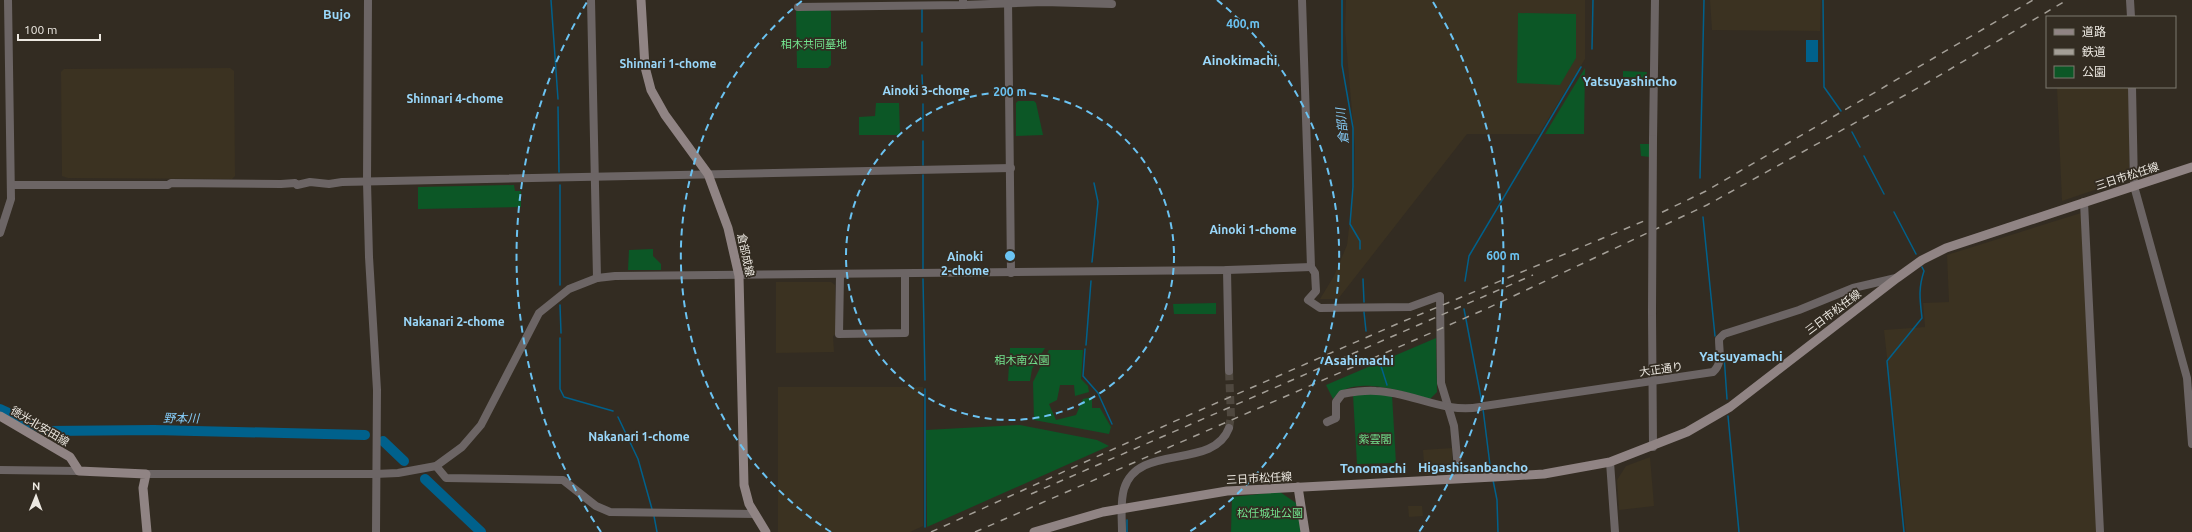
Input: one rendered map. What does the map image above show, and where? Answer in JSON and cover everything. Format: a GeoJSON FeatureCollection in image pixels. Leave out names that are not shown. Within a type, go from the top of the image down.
{"type":"FeatureCollection","features":[{"type":"Feature","properties":{"kind":"main road","name":"倉部成線"},"geometry":{"type":"LineString","coordinates":[[642,0],[645,67],[651,90],[665,115],[708,174],[728,228],[739,276],[744,485],[749,504],[766,532]]}},
{"type":"Feature","properties":{"kind":"main road","name":"三日市松任線"},"geometry":{"type":"LineString","coordinates":[[1034,532],[1121,509],[1227,491],[1550,473],[1610,462],[1653,447],[1687,432],[1730,407],[1922,260],[1946,248],[2192,167]]}},
{"type":"Feature","properties":{"kind":"main road","name":"徳光北安田線"},"geometry":{"type":"LineString","coordinates":[[0,416],[70,458],[79,471]]}},
{"type":"Feature","properties":{"kind":"main road"},"geometry":{"type":"LineString","coordinates":[[79,471],[146,474],[143,488],[146,532]]}},
{"type":"Feature","properties":{"kind":"main road"},"geometry":{"type":"LineString","coordinates":[[1298,487],[1305,532]]}},
{"type":"Feature","properties":{"kind":"street"},"geometry":{"type":"LineString","coordinates":[[0,233],[11,199],[8,0]]}},
{"type":"Feature","properties":{"kind":"street"},"geometry":{"type":"LineString","coordinates":[[368,0],[367,182],[369,256],[377,390],[375,474],[376,532]]}},
{"type":"Feature","properties":{"kind":"street"},"geometry":{"type":"LineString","coordinates":[[590,0],[597,278]]}},
{"type":"Feature","properties":{"kind":"street"},"geometry":{"type":"LineString","coordinates":[[1302,0],[1311,267],[1316,273],[1316,291],[1308,300],[1320,308],[1410,307],[1440,296],[1441,382],[1447,407],[1454,426],[1459,479]]}},
{"type":"Feature","properties":{"kind":"street"},"geometry":{"type":"LineString","coordinates":[[1653,447],[1652,312],[1655,0]]}},
{"type":"Feature","properties":{"kind":"street"},"geometry":{"type":"LineString","coordinates":[[2130,0],[2131,16]]}},
{"type":"Feature","properties":{"kind":"street"},"geometry":{"type":"LineString","coordinates":[[1008,2],[1011,273]]}},
{"type":"Feature","properties":{"kind":"street"},"geometry":{"type":"LineString","coordinates":[[798,7],[1008,2],[1112,4]]}},
{"type":"Feature","properties":{"kind":"street"},"geometry":{"type":"LineString","coordinates":[[2132,88],[2134,186],[2187,378],[2192,444]]}},
{"type":"Feature","properties":{"kind":"street"},"geometry":{"type":"LineString","coordinates":[[11,185],[367,182],[1010,168]]}},
{"type":"Feature","properties":{"kind":"street"},"geometry":{"type":"LineString","coordinates":[[2084,202],[2100,532]]}},
{"type":"Feature","properties":{"kind":"street"},"geometry":{"type":"LineString","coordinates":[[146,474],[375,474],[398,473],[436,466],[462,447],[481,425],[539,314],[568,289],[597,278],[615,276],[1011,273],[1227,270],[1311,267]]}},
{"type":"Feature","properties":{"kind":"street"},"geometry":{"type":"LineString","coordinates":[[1227,270],[1229,371]]}},
{"type":"Feature","properties":{"kind":"street"},"geometry":{"type":"LineString","coordinates":[[840,275],[839,334],[905,333],[905,274]]}},
{"type":"Feature","properties":{"kind":"street","name":"大正通り"},"geometry":{"type":"LineString","coordinates":[[1327,422],[1336,418],[1336,402],[1342,394],[1349,392],[1377,390],[1457,410],[1713,372],[1718,367],[1720,361],[1719,339],[1724,334],[1799,310],[1853,288],[1897,278]]}},
{"type":"Feature","properties":{"kind":"street"},"geometry":{"type":"LineString","coordinates":[[1122,532],[1121,509],[1124,488],[1140,469],[1170,458],[1213,447],[1223,440],[1229,428]]}},
{"type":"Feature","properties":{"kind":"street"},"geometry":{"type":"LineString","coordinates":[[1610,462],[1615,532]]}},
{"type":"Feature","properties":{"kind":"street"},"geometry":{"type":"LineString","coordinates":[[436,466],[446,478],[563,480],[596,506],[610,512],[755,514]]}},
{"type":"Feature","properties":{"kind":"street"},"geometry":{"type":"LineString","coordinates":[[0,470],[79,471]]}},
{"type":"Feature","properties":{"kind":"shaded area"},"geometry":{"type":"Polygon","coordinates":[[[1346,0],[1585,0],[1585,59],[1539,134],[1467,134],[1338,299],[1320,299],[1334,276],[1347,245],[1354,185],[1355,147],[1345,30],[1346,0]]]}},
{"type":"Feature","properties":{"kind":"shaded area"},"geometry":{"type":"Polygon","coordinates":[[[1710,0],[1821,0],[1820,31],[1712,30],[1710,0]]]}},
{"type":"Feature","properties":{"kind":"shaded area"},"geometry":{"type":"Polygon","coordinates":[[[230,68],[234,71],[235,176],[232,179],[68,178],[62,176],[61,72],[64,69],[230,68]]]}},
{"type":"Feature","properties":{"kind":"shaded area"},"geometry":{"type":"Polygon","coordinates":[[[2057,88],[2129,88],[2129,176],[2124,180],[2062,201],[2057,88]]]}},
{"type":"Feature","properties":{"kind":"shaded area"},"geometry":{"type":"Polygon","coordinates":[[[2081,213],[2098,532],[1906,532],[1884,330],[1925,327],[1923,303],[1949,302],[1947,255],[2081,213]]]}},
{"type":"Feature","properties":{"kind":"shaded area"},"geometry":{"type":"Polygon","coordinates":[[[776,282],[831,282],[835,285],[836,334],[833,336],[834,352],[776,353],[776,282]]]}},
{"type":"Feature","properties":{"kind":"shaded area"},"geometry":{"type":"Polygon","coordinates":[[[778,387],[923,387],[923,526],[910,532],[778,532],[778,387]]]}},
{"type":"Feature","properties":{"kind":"shaded area"},"geometry":{"type":"Polygon","coordinates":[[[1452,448],[1452,465],[1433,466],[1433,474],[1425,475],[1423,450],[1452,448]]]}},
{"type":"Feature","properties":{"kind":"shaded area"},"geometry":{"type":"Polygon","coordinates":[[[1650,457],[1654,506],[1619,510],[1617,480],[1626,466],[1650,457]]]}},
{"type":"Feature","properties":{"kind":"shaded area"},"geometry":{"type":"Polygon","coordinates":[[[1408,506],[1422,506],[1423,516],[1409,517],[1408,506]]]}},
{"type":"Feature","properties":{"kind":"green space","name":"相木共同墓地"},"geometry":{"type":"Polygon","coordinates":[[[796,10],[829,10],[831,12],[831,65],[828,68],[797,68],[796,10]]]}},
{"type":"Feature","properties":{"kind":"green space"},"geometry":{"type":"Polygon","coordinates":[[[1518,13],[1576,14],[1576,58],[1560,85],[1517,83],[1518,13]]]}},
{"type":"Feature","properties":{"kind":"green space"},"geometry":{"type":"Polygon","coordinates":[[[1585,68],[1584,134],[1545,134],[1585,68]]]}},
{"type":"Feature","properties":{"kind":"green space"},"geometry":{"type":"Polygon","coordinates":[[[1623,71],[1647,72],[1646,78],[1623,77],[1623,71]]]}},
{"type":"Feature","properties":{"kind":"green space"},"geometry":{"type":"Polygon","coordinates":[[[1018,101],[1034,101],[1036,103],[1043,135],[1016,136],[1016,103],[1018,101]]]}},
{"type":"Feature","properties":{"kind":"green space"},"geometry":{"type":"Polygon","coordinates":[[[876,103],[899,103],[900,135],[859,135],[859,117],[875,116],[876,103]]]}},
{"type":"Feature","properties":{"kind":"green space"},"geometry":{"type":"Polygon","coordinates":[[[1640,144],[1651,144],[1650,157],[1641,156],[1640,144]]]}},
{"type":"Feature","properties":{"kind":"green space"},"geometry":{"type":"Polygon","coordinates":[[[514,185],[515,191],[521,191],[521,207],[418,209],[418,187],[514,185]]]}},
{"type":"Feature","properties":{"kind":"green space"},"geometry":{"type":"Polygon","coordinates":[[[653,249],[653,256],[661,264],[661,270],[628,270],[629,250],[653,249]]]}},
{"type":"Feature","properties":{"kind":"green space"},"geometry":{"type":"Polygon","coordinates":[[[1216,303],[1216,314],[1174,314],[1173,304],[1216,303]]]}},
{"type":"Feature","properties":{"kind":"green space"},"geometry":{"type":"Polygon","coordinates":[[[1436,338],[1437,392],[1430,399],[1393,389],[1365,386],[1352,387],[1341,391],[1333,399],[1326,385],[1436,338]]]}},
{"type":"Feature","properties":{"kind":"green space","name":"相木南公園"},"geometry":{"type":"Polygon","coordinates":[[[1010,348],[1045,348],[1032,369],[1030,381],[1008,381],[1010,348]]]}},
{"type":"Feature","properties":{"kind":"green space"},"geometry":{"type":"Polygon","coordinates":[[[1049,350],[1083,350],[1081,379],[1088,386],[1089,392],[1075,396],[1074,385],[1060,385],[1057,400],[1049,404],[1056,420],[1076,415],[1083,399],[1092,397],[1092,408],[1100,408],[1111,427],[1109,434],[1034,420],[1033,382],[1049,350]]]}},
{"type":"Feature","properties":{"kind":"green space","name":"紫雲閣"},"geometry":{"type":"Polygon","coordinates":[[[1380,392],[1392,395],[1396,463],[1357,464],[1353,395],[1380,392]]]}},
{"type":"Feature","properties":{"kind":"green space"},"geometry":{"type":"Polygon","coordinates":[[[1020,425],[1097,440],[1109,446],[927,527],[926,430],[1020,425]]]}},
{"type":"Feature","properties":{"kind":"green space","name":"松任城址公園"},"geometry":{"type":"Polygon","coordinates":[[[1280,492],[1296,503],[1301,532],[1231,532],[1232,497],[1280,492]]]}},
{"type":"Feature","properties":{"kind":"water"},"geometry":{"type":"Polygon","coordinates":[[[1806,40],[1818,40],[1818,62],[1806,62],[1806,40]]]}},
{"type":"Feature","properties":{"kind":"waterway"},"geometry":{"type":"LineString","coordinates":[[551,0],[558,99]]}},
{"type":"Feature","properties":{"kind":"waterway","name":"倉部川"},"geometry":{"type":"LineString","coordinates":[[1342,0],[1342,65],[1353,128],[1353,187],[1350,224],[1360,241],[1360,249]]}},
{"type":"Feature","properties":{"kind":"waterway"},"geometry":{"type":"LineString","coordinates":[[1592,49],[1593,0]]}},
{"type":"Feature","properties":{"kind":"waterway"},"geometry":{"type":"LineString","coordinates":[[1700,178],[1704,0]]}},
{"type":"Feature","properties":{"kind":"waterway"},"geometry":{"type":"LineString","coordinates":[[1823,0],[1824,87],[1841,111]]}},
{"type":"Feature","properties":{"kind":"waterway"},"geometry":{"type":"LineString","coordinates":[[922,10],[922,32]]}},
{"type":"Feature","properties":{"kind":"waterway"},"geometry":{"type":"LineString","coordinates":[[922,42],[922,65]]}},
{"type":"Feature","properties":{"kind":"waterway"},"geometry":{"type":"LineString","coordinates":[[1465,281],[1469,256],[1581,67]]}},
{"type":"Feature","properties":{"kind":"waterway"},"geometry":{"type":"LineString","coordinates":[[922,75],[923,95]]}},
{"type":"Feature","properties":{"kind":"waterway"},"geometry":{"type":"LineString","coordinates":[[923,104],[923,131]]}},
{"type":"Feature","properties":{"kind":"waterway"},"geometry":{"type":"LineString","coordinates":[[558,107],[559,172]]}},
{"type":"Feature","properties":{"kind":"waterway"},"geometry":{"type":"LineString","coordinates":[[1852,132],[1860,147]]}},
{"type":"Feature","properties":{"kind":"waterway"},"geometry":{"type":"LineString","coordinates":[[923,141],[923,165]]}},
{"type":"Feature","properties":{"kind":"waterway"},"geometry":{"type":"LineString","coordinates":[[1864,156],[1884,194]]}},
{"type":"Feature","properties":{"kind":"waterway"},"geometry":{"type":"LineString","coordinates":[[923,175],[923,269]]}},
{"type":"Feature","properties":{"kind":"waterway"},"geometry":{"type":"LineString","coordinates":[[1092,262],[1098,202],[1094,183]]}},
{"type":"Feature","properties":{"kind":"waterway"},"geometry":{"type":"LineString","coordinates":[[560,185],[560,285]]}},
{"type":"Feature","properties":{"kind":"waterway"},"geometry":{"type":"LineString","coordinates":[[1894,212],[1916,254]]}},
{"type":"Feature","properties":{"kind":"waterway"},"geometry":{"type":"LineString","coordinates":[[1703,217],[1715,336]]}},
{"type":"Feature","properties":{"kind":"waterway"},"geometry":{"type":"LineString","coordinates":[[1904,532],[1887,361],[1922,318],[1920,294],[1924,271],[1922,267]]}},
{"type":"Feature","properties":{"kind":"waterway"},"geometry":{"type":"LineString","coordinates":[[923,279],[925,380]]}},
{"type":"Feature","properties":{"kind":"waterway"},"geometry":{"type":"LineString","coordinates":[[1363,279],[1364,302]]}},
{"type":"Feature","properties":{"kind":"waterway"},"geometry":{"type":"LineString","coordinates":[[1086,345],[1091,281]]}},
{"type":"Feature","properties":{"kind":"waterway"},"geometry":{"type":"LineString","coordinates":[[560,305],[561,333]]}},
{"type":"Feature","properties":{"kind":"waterway"},"geometry":{"type":"LineString","coordinates":[[1464,309],[1482,403]]}},
{"type":"Feature","properties":{"kind":"waterway","name":"倉部川"},"geometry":{"type":"LineString","coordinates":[[1364,312],[1366,331]]}},
{"type":"Feature","properties":{"kind":"waterway"},"geometry":{"type":"LineString","coordinates":[[560,338],[560,389],[564,397],[613,411]]}},
{"type":"Feature","properties":{"kind":"waterway"},"geometry":{"type":"LineString","coordinates":[[1085,349],[1083,376],[1098,393],[1112,424]]}},
{"type":"Feature","properties":{"kind":"waterway"},"geometry":{"type":"LineString","coordinates":[[1724,355],[1727,399]]}},
{"type":"Feature","properties":{"kind":"waterway","name":"倉部川"},"geometry":{"type":"LineString","coordinates":[[1380,363],[1387,385]]}},
{"type":"Feature","properties":{"kind":"waterway"},"geometry":{"type":"LineString","coordinates":[[925,389],[925,527]]}},
{"type":"Feature","properties":{"kind":"waterway","name":"野本川"},"geometry":{"type":"LineString","coordinates":[[0,409],[48,431],[154,430],[365,435]]}},
{"type":"Feature","properties":{"kind":"waterway"},"geometry":{"type":"LineString","coordinates":[[1483,409],[1491,473]]}},
{"type":"Feature","properties":{"kind":"waterway"},"geometry":{"type":"LineString","coordinates":[[1728,416],[1739,532]]}},
{"type":"Feature","properties":{"kind":"waterway"},"geometry":{"type":"LineString","coordinates":[[618,417],[638,459],[652,509]]}},
{"type":"Feature","properties":{"kind":"waterway","name":"野本川"},"geometry":{"type":"LineString","coordinates":[[383,441],[404,461]]}},
{"type":"Feature","properties":{"kind":"waterway","name":"野本川"},"geometry":{"type":"LineString","coordinates":[[425,479],[481,532]]}},
{"type":"Feature","properties":{"kind":"waterway"},"geometry":{"type":"LineString","coordinates":[[1493,480],[1497,500],[1498,532]]}},
{"type":"Feature","properties":{"kind":"waterway"},"geometry":{"type":"LineString","coordinates":[[654,516],[657,532]]}},
{"type":"Feature","properties":{"kind":"waterway"},"geometry":{"type":"LineString","coordinates":[[1127,520],[1127,532]]}},
{"type":"Feature","properties":{"kind":"tunnel"},"geometry":{"type":"LineString","coordinates":[[1229,371],[1231,416],[1229,428]]}},
{"type":"Feature","properties":{"kind":"railway"},"geometry":{"type":"LineString","coordinates":[[931,532],[1173,422],[1397,324],[1644,221],[1706,191],[2033,0]]}},
{"type":"Feature","properties":{"kind":"railway"},"geometry":{"type":"LineString","coordinates":[[975,532],[1488,308],[1707,205],[1925,84],[2067,0]]}},
{"type":"Feature","properties":{"kind":"railway"},"geometry":{"type":"LineString","coordinates":[[1031,494],[1533,275]]}},
{"type":"Feature","properties":{"kind":"district","name":"Bujo"},"geometry":{"type":"Point","coordinates":[337,14]}},
{"type":"Feature","properties":{"kind":"district","name":"Ainokimachi"},"geometry":{"type":"Point","coordinates":[1240,60]}},
{"type":"Feature","properties":{"kind":"district","name":"Shinnari 1-chome"},"geometry":{"type":"Point","coordinates":[668,63]}},
{"type":"Feature","properties":{"kind":"district","name":"Yatsuyashincho"},"geometry":{"type":"Point","coordinates":[1630,81]}},
{"type":"Feature","properties":{"kind":"district","name":"Ainoki 3-chome"},"geometry":{"type":"Point","coordinates":[926,90]}},
{"type":"Feature","properties":{"kind":"district","name":"Shinnari 4-chome"},"geometry":{"type":"Point","coordinates":[455,98]}},
{"type":"Feature","properties":{"kind":"district","name":"Ainoki 1-chome"},"geometry":{"type":"Point","coordinates":[1253,229]}},
{"type":"Feature","properties":{"kind":"district","name":"Ainoki 2-chome"},"geometry":{"type":"Point","coordinates":[965,263]}},
{"type":"Feature","properties":{"kind":"district","name":"Nakanari 2-chome"},"geometry":{"type":"Point","coordinates":[454,321]}},
{"type":"Feature","properties":{"kind":"district","name":"Yatsuyamachi"},"geometry":{"type":"Point","coordinates":[1741,356]}},
{"type":"Feature","properties":{"kind":"district","name":"Asahimachi"},"geometry":{"type":"Point","coordinates":[1359,360]}},
{"type":"Feature","properties":{"kind":"district","name":"Nakanari 1-chome"},"geometry":{"type":"Point","coordinates":[639,436]}},
{"type":"Feature","properties":{"kind":"district","name":"Higashisanbancho"},"geometry":{"type":"Point","coordinates":[1473,467]}},
{"type":"Feature","properties":{"kind":"district","name":"Tonomachi"},"geometry":{"type":"Point","coordinates":[1373,468]}}]}
